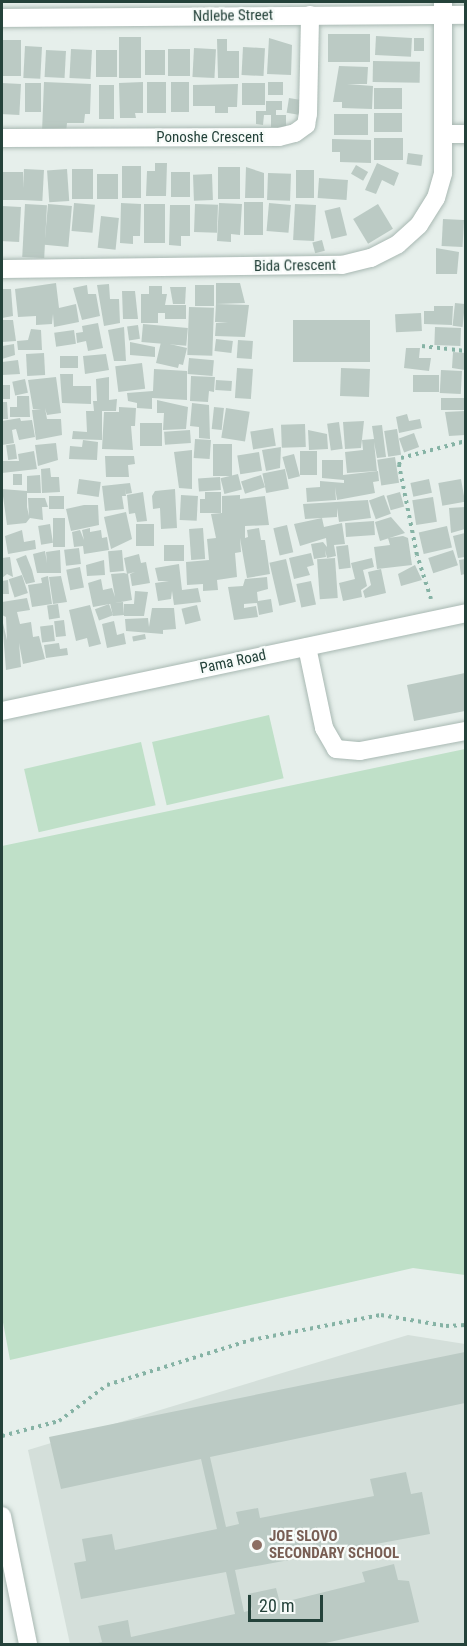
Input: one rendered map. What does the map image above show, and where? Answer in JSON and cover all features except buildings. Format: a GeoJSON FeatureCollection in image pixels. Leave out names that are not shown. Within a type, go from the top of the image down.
{"type":"FeatureCollection","features":[{"type":"Feature","properties":{"kind":"street","name":"Ndlebe Street"},"geometry":{"type":"LineString","coordinates":[[2,18],[310,15],[443,8],[465,15]]}},
{"type":"Feature","properties":{"kind":"street","name":"Bida Crescent"},"geometry":{"type":"LineString","coordinates":[[2,269],[342,265],[371,258],[398,244],[419,225],[436,198],[443,173],[445,134],[443,8]]}},
{"type":"Feature","properties":{"kind":"street","name":"Ponoshe Crescent"},"geometry":{"type":"LineString","coordinates":[[2,138],[279,137],[295,133],[306,124],[308,114],[310,15]]}},
{"type":"Feature","properties":{"kind":"street"},"geometry":{"type":"LineString","coordinates":[[445,134],[465,134]]}},
{"type":"Feature","properties":{"kind":"street","name":"Pama Road"},"geometry":{"type":"LineString","coordinates":[[2,711],[465,613]]}},
{"type":"Feature","properties":{"kind":"street"},"geometry":{"type":"LineString","coordinates":[[307,647],[324,728],[336,750],[360,751],[465,731]]}},
{"type":"Feature","properties":{"kind":"street"},"geometry":{"type":"LineString","coordinates":[[2,1516],[28,1644]]}},
{"type":"Feature","properties":{"kind":"path"},"geometry":{"type":"LineString","coordinates":[[422,346],[465,351]]}},
{"type":"Feature","properties":{"kind":"path"},"geometry":{"type":"LineString","coordinates":[[436,620],[427,577],[417,555],[399,465],[401,458],[465,441]]}},
{"type":"Feature","properties":{"kind":"path"},"geometry":{"type":"LineString","coordinates":[[2,1436],[59,1421],[106,1385],[251,1340],[381,1316],[446,1326],[465,1325]]}},
{"type":"Feature","properties":{"kind":"shaded area","name":"JOE SLOVO SECONDARY SCHOOL"},"geometry":{"type":"Polygon","coordinates":[[[408,1335],[465,1344],[465,1644],[70,1644],[28,1450],[408,1335]]]}},
{"type":"Feature","properties":{"kind":"green space"},"geometry":{"type":"Polygon","coordinates":[[[269,715],[284,778],[167,805],[152,742],[269,715]]]}},
{"type":"Feature","properties":{"kind":"green space"},"geometry":{"type":"Polygon","coordinates":[[[141,742],[156,805],[39,832],[24,769],[141,742]]]}},
{"type":"Feature","properties":{"kind":"green space"},"geometry":{"type":"Polygon","coordinates":[[[465,749],[465,1275],[413,1268],[10,1360],[2,1317],[2,846],[465,749]]]}},
{"type":"Feature","properties":{"kind":"place","name":"JOE SLOVO SECONDARY SCHOOL"},"geometry":{"type":"Point","coordinates":[257,1545]}}]}
